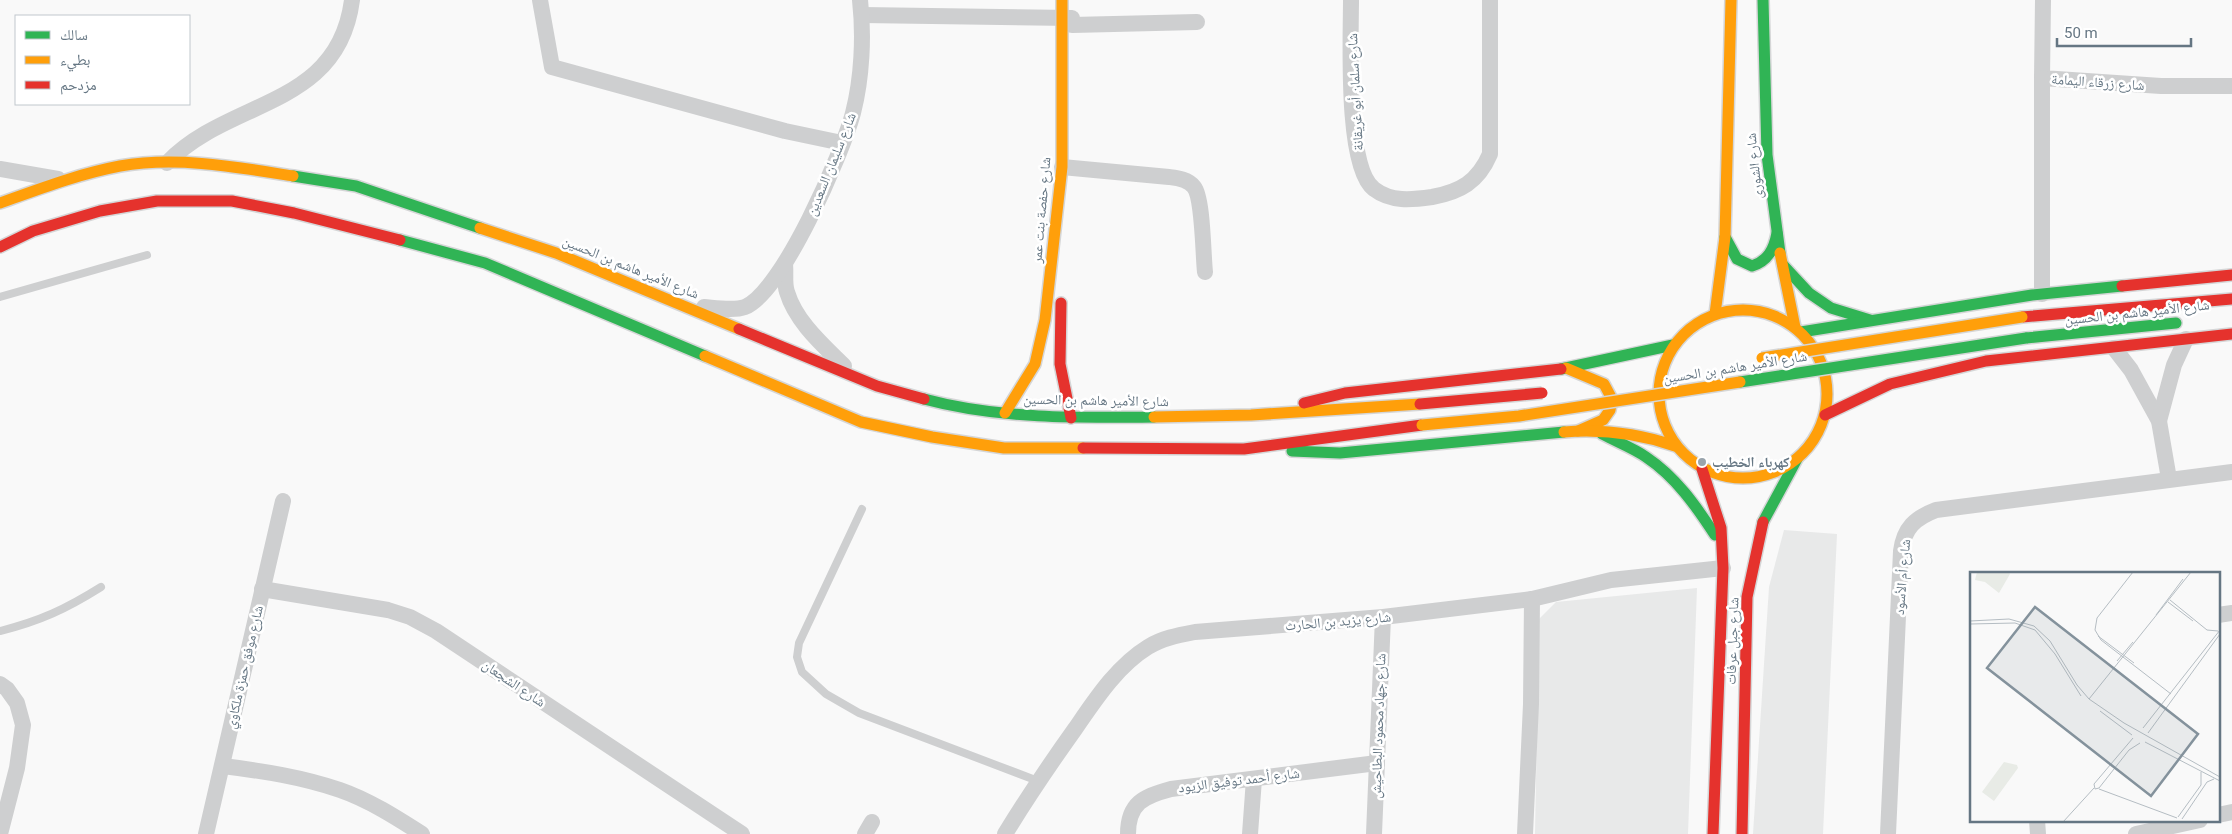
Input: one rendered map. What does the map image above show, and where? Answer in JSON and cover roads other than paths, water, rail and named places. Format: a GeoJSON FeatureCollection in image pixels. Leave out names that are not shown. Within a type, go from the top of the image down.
{"type":"FeatureCollection","features":[{"type":"Feature","properties":{"kind":"main road","name":"شارع حفصة بنت عمر"},"geometry":{"type":"LineString","coordinates":[[1062,0],[1069,20]]}},
{"type":"Feature","properties":{"kind":"main road","name":"شارع حفصة بنت عمر"},"geometry":{"type":"LineString","coordinates":[[1005,413],[1035,364],[1042,344],[1070,171],[1069,20],[1072,0]]}},
{"type":"Feature","properties":{"kind":"main road","name":"شارع الشورى"},"geometry":{"type":"LineString","coordinates":[[1714,314],[1725,237],[1731,0]]}},
{"type":"Feature","properties":{"kind":"main road","name":"شارع الشورى"},"geometry":{"type":"LineString","coordinates":[[1763,0],[1767,155],[1782,264],[1798,330]]}},
{"type":"Feature","properties":{"kind":"main road","name":"شارع الأمير هاشم بن الحسين"},"geometry":{"type":"LineString","coordinates":[[0,203],[63,180],[121,166],[168,163],[223,165],[356,186],[556,252],[877,386],[932,401],[1005,413],[1071,418],[1250,415],[1520,397],[1559,390]]}},
{"type":"Feature","properties":{"kind":"main road","name":"شارع الأمير هاشم بن الحسين"},"geometry":{"type":"LineString","coordinates":[[0,247],[33,231],[100,211],[157,201],[232,200],[358,228],[485,263],[861,422],[921,437],[1004,448],[1244,449],[1340,453],[1577,431],[1646,436],[1675,446]]}},
{"type":"Feature","properties":{"kind":"main road"},"geometry":{"type":"LineString","coordinates":[[1725,237],[1737,259],[1752,266],[1758,265],[1771,253],[1777,233]]}},
{"type":"Feature","properties":{"kind":"main road"},"geometry":{"type":"LineString","coordinates":[[1782,264],[1810,293],[1831,308],[1870,320]]}},
{"type":"Feature","properties":{"kind":"main road","name":"شارع الأمير هاشم بن الحسين"},"geometry":{"type":"LineString","coordinates":[[1798,330],[2042,294],[2232,275]]}},
{"type":"Feature","properties":{"kind":"main road"},"geometry":{"type":"LineString","coordinates":[[1062,290],[1059,318],[1060,364],[1071,418]]}},
{"type":"Feature","properties":{"kind":"main road","name":"شارع الأمير هاشم بن الحسين"},"geometry":{"type":"LineString","coordinates":[[1754,359],[2022,317],[2232,299]]}},
{"type":"Feature","properties":{"kind":"main road"},"geometry":{"type":"LineString","coordinates":[[1736,310],[1757,310],[1777,316],[1798,330],[1815,349],[1824,370],[1827,393],[1825,415],[1814,439],[1797,459],[1767,475],[1734,479],[1702,469],[1687,459],[1675,446],[1660,414],[1659,378],[1673,345],[1691,326],[1714,314],[1736,310]]}},
{"type":"Feature","properties":{"kind":"main road"},"geometry":{"type":"LineString","coordinates":[[1890,384],[1871,375],[1860,359],[1860,345],[1872,332],[1903,315]]}},
{"type":"Feature","properties":{"kind":"main road","name":"شارع الأمير هاشم بن الحسين"},"geometry":{"type":"LineString","coordinates":[[1244,449],[1422,425],[1519,416],[2026,338],[2193,321]]}},
{"type":"Feature","properties":{"kind":"main road"},"geometry":{"type":"LineString","coordinates":[[1825,415],[1890,384],[1986,361],[2232,334]]}},
{"type":"Feature","properties":{"kind":"main road","name":"شارع الأمير هاشم بن الحسين"},"geometry":{"type":"LineString","coordinates":[[1250,415],[1345,393],[1566,368],[1673,345]]}},
{"type":"Feature","properties":{"kind":"main road"},"geometry":{"type":"LineString","coordinates":[[1566,368],[1600,381],[1612,395],[1613,406],[1601,421],[1577,431]]}},
{"type":"Feature","properties":{"kind":"main road","name":"شارع الأمير هاشم بن الحسين"},"geometry":{"type":"LineString","coordinates":[[1647,376],[1676,372]]}},
{"type":"Feature","properties":{"kind":"main road"},"geometry":{"type":"LineString","coordinates":[[1578,387],[1617,381]]}},
{"type":"Feature","properties":{"kind":"main road"},"geometry":{"type":"LineString","coordinates":[[1602,434],[1646,457],[1669,476],[1697,509],[1721,544]]}},
{"type":"Feature","properties":{"kind":"main road","name":"شارع جبل عرفات"},"geometry":{"type":"LineString","coordinates":[[1742,834],[1747,597],[1754,552],[1761,527],[1797,459]]}},
{"type":"Feature","properties":{"kind":"main road","name":"شارع جبل عرفات"},"geometry":{"type":"LineString","coordinates":[[1702,469],[1721,528],[1724,568],[1713,834]]}},
{"type":"Feature","properties":{"kind":"main road"},"geometry":{"type":"LineString","coordinates":[[1749,522],[1761,527]]}},
{"type":"Feature","properties":{"kind":"main road"},"geometry":{"type":"LineString","coordinates":[[1721,528],[1735,523]]}},
{"type":"Feature","properties":{"kind":"street"},"geometry":{"type":"LineString","coordinates":[[168,163],[195,139],[287,94],[312,78],[328,61],[340,42],[346,28],[352,0]]}},
{"type":"Feature","properties":{"kind":"street"},"geometry":{"type":"LineString","coordinates":[[540,0],[552,67],[785,131],[842,143]]}},
{"type":"Feature","properties":{"kind":"street","name":"شارع سلمان أبو غريقانة"},"geometry":{"type":"LineString","coordinates":[[1352,0],[1351,55],[1357,154],[1365,179],[1372,188],[1400,200],[1460,190],[1480,172],[1488,160],[1490,154],[1490,0]]}},
{"type":"Feature","properties":{"kind":"street","name":"شارع زرقاء اليمامة"},"geometry":{"type":"LineString","coordinates":[[2043,0],[2042,78],[2161,86],[2232,86]]}},
{"type":"Feature","properties":{"kind":"street"},"geometry":{"type":"LineString","coordinates":[[861,7],[1069,20],[1196,22]]}},
{"type":"Feature","properties":{"kind":"street","name":"شارع سليمان السعدين"},"geometry":{"type":"LineString","coordinates":[[686,306],[745,307],[759,298],[785,264],[819,197],[853,114],[858,86],[861,7]]}},
{"type":"Feature","properties":{"kind":"street"},"geometry":{"type":"LineString","coordinates":[[2042,78],[2042,294]]}},
{"type":"Feature","properties":{"kind":"street"},"geometry":{"type":"LineString","coordinates":[[0,169],[63,180]]}},
{"type":"Feature","properties":{"kind":"street"},"geometry":{"type":"LineString","coordinates":[[1070,171],[1169,177],[1185,180],[1193,185],[1198,200],[1205,272]]}},
{"type":"Feature","properties":{"kind":"street","name":"شارع سليمان السعدين"},"geometry":{"type":"LineString","coordinates":[[785,264],[786,291],[797,313],[816,339],[854,376]]}},
{"type":"Feature","properties":{"kind":"street"},"geometry":{"type":"LineString","coordinates":[[2159,421],[2174,365],[2186,339]]}},
{"type":"Feature","properties":{"kind":"street"},"geometry":{"type":"LineString","coordinates":[[2114,348],[2131,370],[2159,421],[2169,479]]}},
{"type":"Feature","properties":{"kind":"street","name":"شارع أم الأسود"},"geometry":{"type":"LineString","coordinates":[[1888,834],[1901,551],[1908,527],[1916,519],[1936,510],[2232,472]]}},
{"type":"Feature","properties":{"kind":"street","name":"شارع موفق حمزة ملكاوي"},"geometry":{"type":"LineString","coordinates":[[206,834],[283,501]]}},
{"type":"Feature","properties":{"kind":"street","name":"شارع يزيد بن الحارث"},"geometry":{"type":"LineString","coordinates":[[1005,834],[1038,781],[1098,696],[1123,667],[1148,647],[1171,637],[1195,632],[1383,617],[1532,599],[1610,580],[1724,568]]}},
{"type":"Feature","properties":{"kind":"street","name":"شارع الشجعان"},"geometry":{"type":"LineString","coordinates":[[262,589],[364,606],[410,617],[444,637],[742,834]]}},
{"type":"Feature","properties":{"kind":"street"},"geometry":{"type":"LineString","coordinates":[[1525,834],[1531,704],[1532,599]]}},
{"type":"Feature","properties":{"kind":"street","name":"شارع جهاد محمود البطاحيش"},"geometry":{"type":"LineString","coordinates":[[1374,834],[1383,617]]}},
{"type":"Feature","properties":{"kind":"street"},"geometry":{"type":"LineString","coordinates":[[0,684],[7,689],[17,703],[23,725],[17,768],[0,834]]}},
{"type":"Feature","properties":{"kind":"street","name":"شارع أحمد توفيق الزيود"},"geometry":{"type":"LineString","coordinates":[[1128,834],[1130,816],[1134,807],[1153,793],[1171,789],[1377,763]]}},
{"type":"Feature","properties":{"kind":"street"},"geometry":{"type":"LineString","coordinates":[[223,766],[291,776],[342,790],[382,810],[422,834]]}},
{"type":"Feature","properties":{"kind":"street"},"geometry":{"type":"LineString","coordinates":[[1250,834],[1254,779]]}},
{"type":"Feature","properties":{"kind":"street"},"geometry":{"type":"LineString","coordinates":[[2142,829],[2174,830],[2195,822]]}},
{"type":"Feature","properties":{"kind":"lane"},"geometry":{"type":"LineString","coordinates":[[0,297],[148,255]]}},
{"type":"Feature","properties":{"kind":"lane"},"geometry":{"type":"LineString","coordinates":[[862,508],[799,643],[797,657],[802,672],[826,694],[859,713],[1038,781]]}},
{"type":"Feature","properties":{"kind":"lane"},"geometry":{"type":"LineString","coordinates":[[0,631],[25,625],[62,611],[101,587]]}},
{"type":"Feature","properties":{"kind":"place","name":"كهرباء الخطيب"},"geometry":{"type":"Point","coordinates":[1702,462]}}]}
